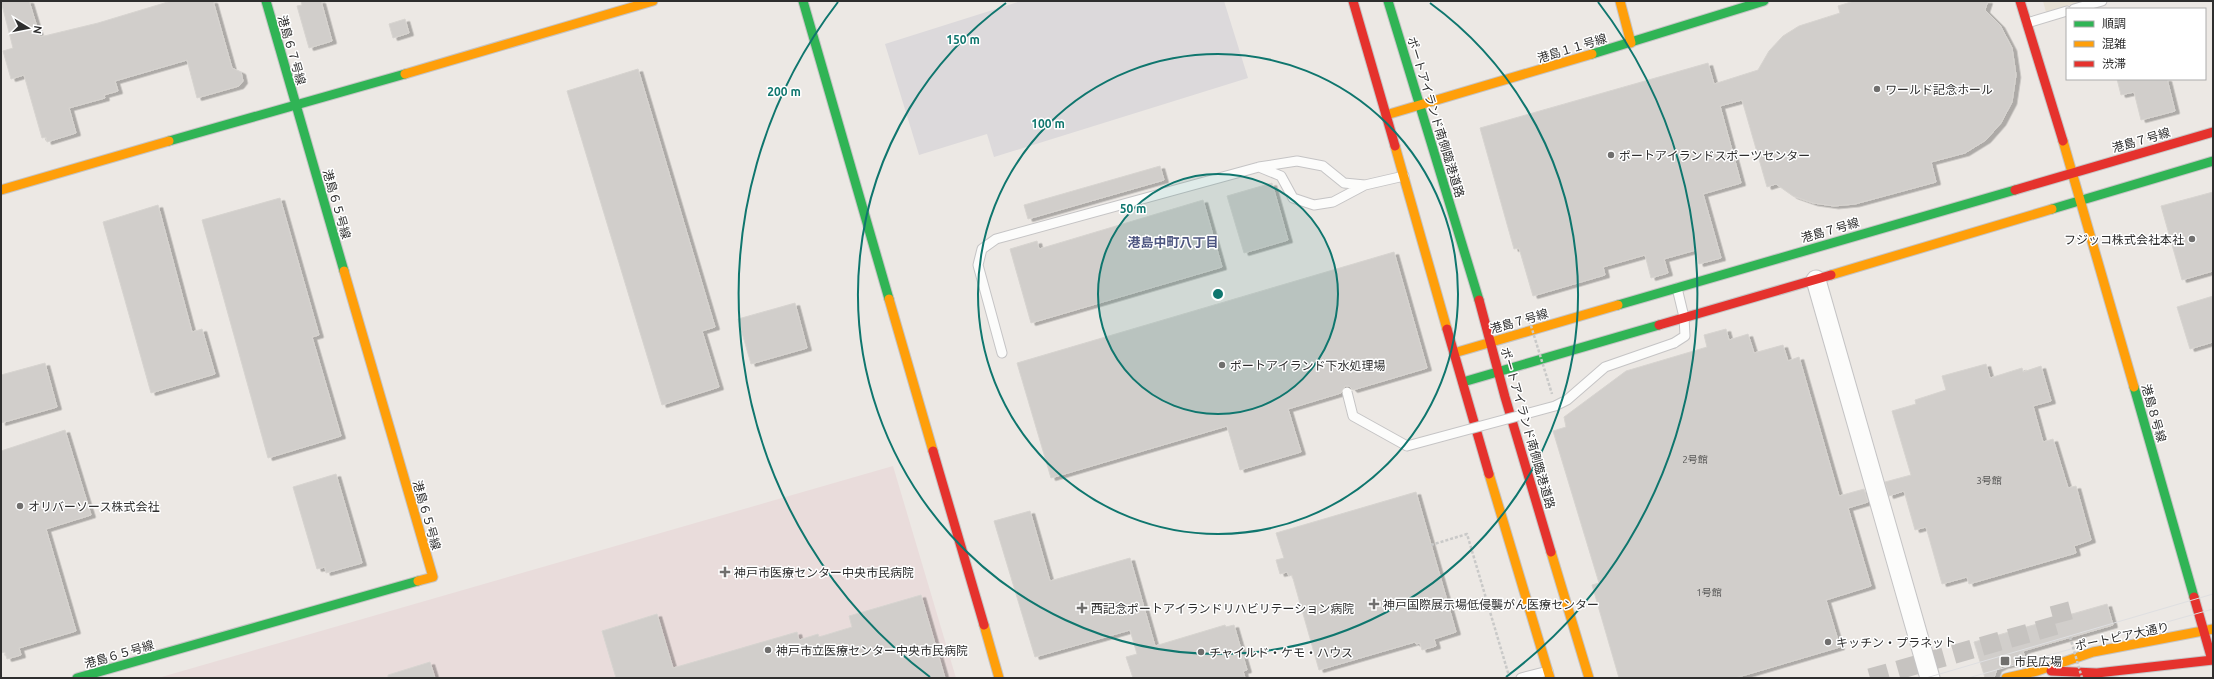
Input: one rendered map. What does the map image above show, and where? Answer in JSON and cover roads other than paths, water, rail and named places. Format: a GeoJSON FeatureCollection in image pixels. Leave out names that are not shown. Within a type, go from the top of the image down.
{"type":"FeatureCollection","features":[{"type":"Feature","properties":{"kind":"street","name":"港島６７号線"},"geometry":{"type":"LineString","coordinates":[[266,1],[296,105]]}},
{"type":"Feature","properties":{"kind":"street"},"geometry":{"type":"LineString","coordinates":[[1,190],[653,1]]}},
{"type":"Feature","properties":{"kind":"street"},"geometry":{"type":"LineString","coordinates":[[802,1],[999,678]]}},
{"type":"Feature","properties":{"kind":"street"},"geometry":{"type":"LineString","coordinates":[[1353,1],[1454,353],[1549,674]]}},
{"type":"Feature","properties":{"kind":"street","name":"ポートアイランド南側臨港道路"},"geometry":{"type":"LineString","coordinates":[[1388,1],[1491,342],[1498,371],[1589,678]]}},
{"type":"Feature","properties":{"kind":"street"},"geometry":{"type":"LineString","coordinates":[[1620,1],[1631,43]]}},
{"type":"Feature","properties":{"kind":"street","name":"港島１１号線"},"geometry":{"type":"LineString","coordinates":[[1386,115],[1631,43],[1764,1]]}},
{"type":"Feature","properties":{"kind":"street","name":"港島８号線"},"geometry":{"type":"LineString","coordinates":[[2020,1],[2209,630],[2213,660]]}},
{"type":"Feature","properties":{"kind":"street","name":"港島６５号線"},"geometry":{"type":"LineString","coordinates":[[77,678],[433,577],[296,105]]}},
{"type":"Feature","properties":{"kind":"street","name":"港島７号線"},"geometry":{"type":"LineString","coordinates":[[1454,353],[2213,132]]}},
{"type":"Feature","properties":{"kind":"street"},"geometry":{"type":"LineString","coordinates":[[1463,382],[1816,280],[2213,161]]}},
{"type":"Feature","properties":{"kind":"street"},"geometry":{"type":"LineString","coordinates":[[1816,280],[1930,678]]}},
{"type":"Feature","properties":{"kind":"street","name":"ポートピア大通り"},"geometry":{"type":"LineString","coordinates":[[2006,678],[2037,671],[2092,652],[2209,630]]}},
{"type":"Feature","properties":{"kind":"street","name":"ポートピア大通り"},"geometry":{"type":"LineString","coordinates":[[2037,671],[2097,673],[2213,660]]}},
{"type":"Feature","properties":{"kind":"lane"},"geometry":{"type":"LineString","coordinates":[[2078,8],[2102,1]]}},
{"type":"Feature","properties":{"kind":"lane"},"geometry":{"type":"LineString","coordinates":[[2027,23],[2066,11]]}},
{"type":"Feature","properties":{"kind":"lane"},"geometry":{"type":"LineString","coordinates":[[1002,353],[978,265],[982,249],[996,239],[1259,166],[1297,161],[1323,166],[1344,183],[1365,185]]}},
{"type":"Feature","properties":{"kind":"lane"},"geometry":{"type":"LineString","coordinates":[[1259,166],[1281,176],[1294,198],[1314,205],[1333,202],[1365,185],[1404,176]]}},
{"type":"Feature","properties":{"kind":"lane"},"geometry":{"type":"LineString","coordinates":[[1347,392],[1353,416],[1408,446],[1555,406],[1567,400],[1605,367],[1674,343],[1685,336],[1684,317],[1677,288]]}},
{"type":"Feature","properties":{"kind":"lane"},"geometry":{"type":"LineString","coordinates":[[1522,678],[1549,674]]}},
{"type":"Feature","properties":{"kind":"tunnel"},"geometry":{"type":"LineString","coordinates":[[1870,678],[2064,623],[2059,604]]}},
{"type":"Feature","properties":{"kind":"tram line"},"geometry":{"type":"LineString","coordinates":[[1926,678],[2213,594]]}},
{"type":"Feature","properties":{"kind":"tram line"},"geometry":{"type":"LineString","coordinates":[[1968,678],[2213,609]]}},
{"type":"Feature","properties":{"kind":"place","name":"ワールド記念ホール"},"geometry":{"type":"Point","coordinates":[1877,89]}},
{"type":"Feature","properties":{"kind":"place","name":"ポートアイランドスポーツセンター"},"geometry":{"type":"Point","coordinates":[1611,155]}},
{"type":"Feature","properties":{"kind":"place","name":"フジッコ株式会社本社"},"geometry":{"type":"Point","coordinates":[2192,239]}},
{"type":"Feature","properties":{"kind":"place","name":"ポートアイランド下水処理場"},"geometry":{"type":"Point","coordinates":[1222,365]}},
{"type":"Feature","properties":{"kind":"place","name":"オリバーソース株式会社"},"geometry":{"type":"Point","coordinates":[20,506]}},
{"type":"Feature","properties":{"kind":"place","name":"神戸市医療センター中央市民病院"},"geometry":{"type":"Point","coordinates":[725,572]}},
{"type":"Feature","properties":{"kind":"place","name":"神戸国際展示場低侵襲がん医療センター"},"geometry":{"type":"Point","coordinates":[1374,604]}},
{"type":"Feature","properties":{"kind":"place","name":"西記念ポートアイランドリハビリテーション病院"},"geometry":{"type":"Point","coordinates":[1082,608]}},
{"type":"Feature","properties":{"kind":"place","name":"キッチン・プラネット"},"geometry":{"type":"Point","coordinates":[1828,642]}},
{"type":"Feature","properties":{"kind":"place","name":"神戸市立医療センター中央市民病院"},"geometry":{"type":"Point","coordinates":[768,650]}},
{"type":"Feature","properties":{"kind":"place","name":"チャイルド・ケモ・ハウス"},"geometry":{"type":"Point","coordinates":[1201,652]}},
{"type":"Feature","properties":{"kind":"place","name":"市民広場"},"geometry":{"type":"Point","coordinates":[2005,661]}},
{"type":"Feature","properties":{"kind":"district","name":"港島中町八丁目"},"geometry":{"type":"Point","coordinates":[1173,242]}}]}
